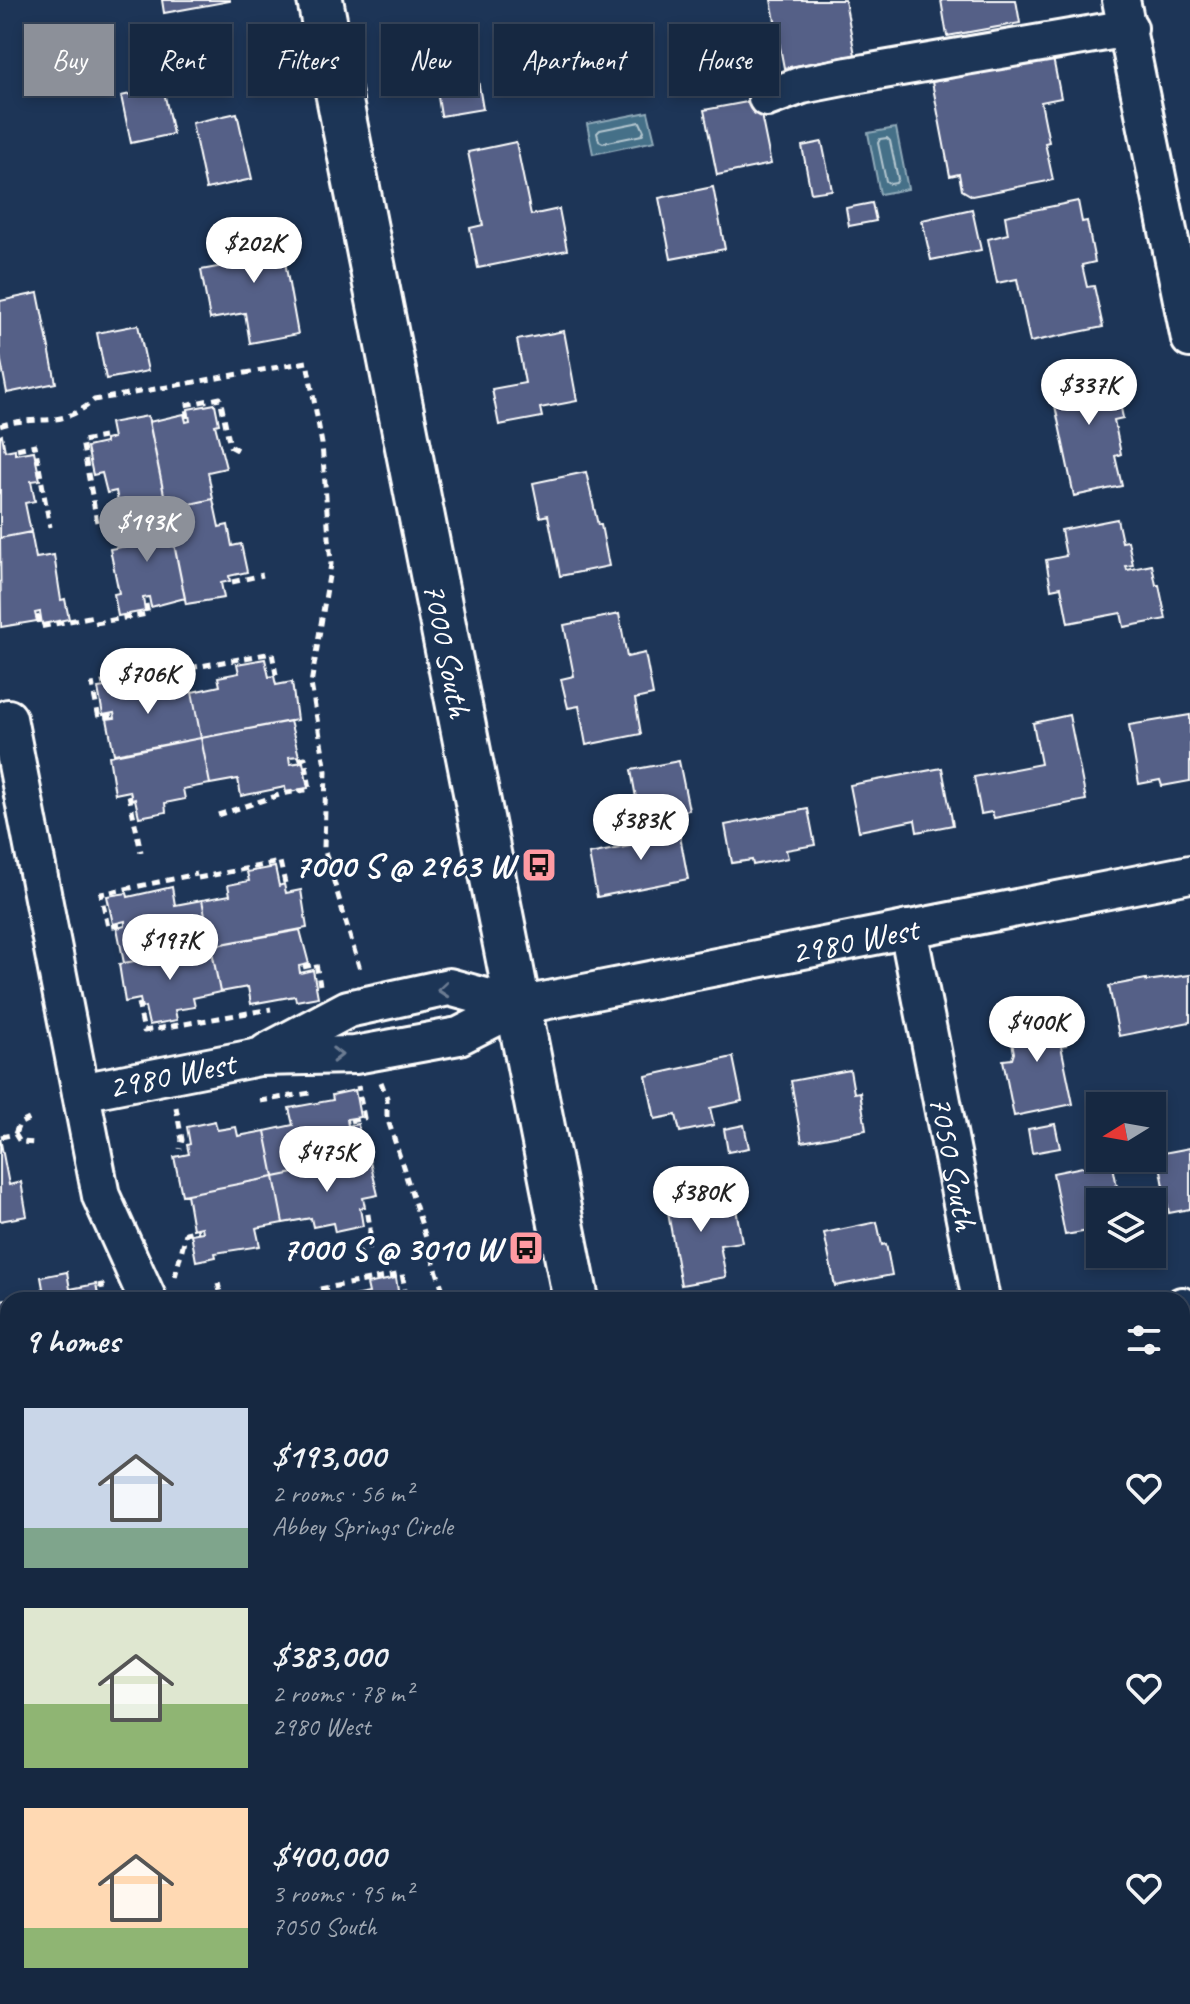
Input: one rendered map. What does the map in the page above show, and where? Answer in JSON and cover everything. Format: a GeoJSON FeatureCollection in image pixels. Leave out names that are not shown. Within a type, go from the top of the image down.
{"type":"FeatureCollection","features":[{"type":"Feature","properties":{"kind":"main road","name":"7000 South"},"geometry":{"type":"LineString","coordinates":[[320,0],[574,1292]]}},
{"type":"Feature","properties":{"kind":"street"},"geometry":{"type":"LineString","coordinates":[[767,98],[802,85],[1125,14],[1190,339]]}},
{"type":"Feature","properties":{"kind":"street"},"geometry":{"type":"LineString","coordinates":[[8,718],[101,1196],[161,1292]]}},
{"type":"Feature","properties":{"kind":"street","name":"2980 West"},"geometry":{"type":"LineString","coordinates":[[81,1092],[259,1057],[355,1055],[459,1036],[518,1006],[1190,874]]}},
{"type":"Feature","properties":{"kind":"street","name":"7050 South"},"geometry":{"type":"LineString","coordinates":[[908,929],[979,1292]]}},
{"type":"Feature","properties":{"kind":"street","name":"2980 West"},"geometry":{"type":"LineString","coordinates":[[259,1057],[348,1009],[449,987],[518,1006]]}},
{"type":"Feature","properties":{"kind":"path"},"geometry":{"type":"LineString","coordinates":[[0,426],[21,420],[66,419],[94,400],[307,362],[322,444],[331,564],[311,684],[326,771],[324,848],[361,972],[362,1006]]}},
{"type":"Feature","properties":{"kind":"path"},"geometry":{"type":"LineString","coordinates":[[188,418],[185,405],[220,398],[230,446],[241,452]]}},
{"type":"Feature","properties":{"kind":"path"},"geometry":{"type":"LineString","coordinates":[[97,522],[82,441],[104,437]]}},
{"type":"Feature","properties":{"kind":"path"},"geometry":{"type":"LineString","coordinates":[[17,449],[35,445],[50,527]]}},
{"type":"Feature","properties":{"kind":"path"},"geometry":{"type":"LineString","coordinates":[[232,582],[263,575]]}},
{"type":"Feature","properties":{"kind":"path"},"geometry":{"type":"LineString","coordinates":[[38,615],[40,627],[148,614],[145,600]]}},
{"type":"Feature","properties":{"kind":"path"},"geometry":{"type":"LineString","coordinates":[[112,716],[99,718],[92,685],[272,653],[277,680]]}},
{"type":"Feature","properties":{"kind":"path"},"geometry":{"type":"LineString","coordinates":[[218,815],[282,794],[310,789],[305,758],[293,761]]}},
{"type":"Feature","properties":{"kind":"path"},"geometry":{"type":"LineString","coordinates":[[129,795],[141,852]]}},
{"type":"Feature","properties":{"kind":"path"},"geometry":{"type":"LineString","coordinates":[[120,925],[108,927],[101,894],[280,862],[285,883]]}},
{"type":"Feature","properties":{"kind":"path"},"geometry":{"type":"LineString","coordinates":[[303,967],[316,964],[322,998]]}},
{"type":"Feature","properties":{"kind":"path"},"geometry":{"type":"LineString","coordinates":[[138,1003],[144,1031],[281,1006]]}},
{"type":"Feature","properties":{"kind":"path"},"geometry":{"type":"LineString","coordinates":[[377,1074],[386,1091],[387,1117],[443,1292]]}},
{"type":"Feature","properties":{"kind":"path"},"geometry":{"type":"LineString","coordinates":[[169,1075],[182,1140],[180,1149]]}},
{"type":"Feature","properties":{"kind":"path"},"geometry":{"type":"LineString","coordinates":[[344,1087],[358,1085],[364,1118],[350,1121]]}},
{"type":"Feature","properties":{"kind":"path"},"geometry":{"type":"LineString","coordinates":[[260,1101],[316,1092]]}},
{"type":"Feature","properties":{"kind":"path"},"geometry":{"type":"LineString","coordinates":[[15,1134],[19,1124],[31,1118]]}},
{"type":"Feature","properties":{"kind":"path"},"geometry":{"type":"LineString","coordinates":[[1,1137],[15,1134]]}},
{"type":"Feature","properties":{"kind":"path"},"geometry":{"type":"LineString","coordinates":[[15,1134],[20,1142],[36,1143]]}},
{"type":"Feature","properties":{"kind":"path"},"geometry":{"type":"LineString","coordinates":[[355,1256],[369,1247],[367,1208]]}},
{"type":"Feature","properties":{"kind":"path"},"geometry":{"type":"LineString","coordinates":[[165,1292],[175,1276],[186,1233],[199,1230]]}},
{"type":"Feature","properties":{"kind":"path"},"geometry":{"type":"LineString","coordinates":[[320,1289],[402,1274],[405,1289]]}},
{"type":"Feature","properties":{"kind":"path"},"geometry":{"type":"LineString","coordinates":[[218,1283],[220,1292]]}},
{"type":"Feature","properties":{"kind":"water"},"geometry":{"type":"Polygon","coordinates":[[[648,112],[655,141],[593,154],[587,124],[648,112]]]}},
{"type":"Feature","properties":{"kind":"water"},"geometry":{"type":"Polygon","coordinates":[[[896,128],[908,189],[880,194],[868,133],[896,128]]]}},
{"type":"Feature","properties":{"kind":"building"},"geometry":{"type":"Polygon","coordinates":[[[162,0],[230,0],[230,1],[164,13],[162,0]]]}},
{"type":"Feature","properties":{"kind":"building"},"geometry":{"type":"Polygon","coordinates":[[[771,0],[845,0],[855,55],[784,68],[779,24],[776,24],[771,0]]]}},
{"type":"Feature","properties":{"kind":"building"},"geometry":{"type":"Polygon","coordinates":[[[941,0],[1016,0],[1020,23],[947,36],[941,0]]]}},
{"type":"Feature","properties":{"kind":"building"},"geometry":{"type":"Polygon","coordinates":[[[1053,58],[1061,98],[1041,102],[1053,180],[972,196],[962,190],[959,174],[950,176],[932,82],[1053,58]]]}},
{"type":"Feature","properties":{"kind":"building"},"geometry":{"type":"Polygon","coordinates":[[[478,80],[483,109],[441,116],[438,96],[478,96],[478,80]]]}},
{"type":"Feature","properties":{"kind":"building"},"geometry":{"type":"Polygon","coordinates":[[[121,96],[165,96],[173,134],[131,143],[121,96]]]}},
{"type":"Feature","properties":{"kind":"building"},"geometry":{"type":"Polygon","coordinates":[[[758,100],[771,164],[717,175],[704,110],[758,100]]]}},
{"type":"Feature","properties":{"kind":"building"},"geometry":{"type":"Polygon","coordinates":[[[237,113],[252,179],[206,189],[192,123],[237,113]]]}},
{"type":"Feature","properties":{"kind":"building"},"geometry":{"type":"Polygon","coordinates":[[[516,142],[531,215],[559,209],[567,250],[478,268],[470,228],[483,225],[468,152],[516,142]]]}},
{"type":"Feature","properties":{"kind":"building"},"geometry":{"type":"Polygon","coordinates":[[[822,142],[832,190],[811,193],[802,146],[822,142]]]}},
{"type":"Feature","properties":{"kind":"building"},"geometry":{"type":"Polygon","coordinates":[[[713,187],[725,249],[671,259],[659,198],[713,187]]]}},
{"type":"Feature","properties":{"kind":"building"},"geometry":{"type":"Polygon","coordinates":[[[1078,201],[1082,222],[1087,221],[1095,262],[1082,265],[1087,287],[1094,286],[1103,327],[1030,342],[1017,279],[997,283],[988,239],[1008,234],[1005,216],[1078,201]]]}},
{"type":"Feature","properties":{"kind":"building"},"geometry":{"type":"Polygon","coordinates":[[[872,203],[876,221],[849,226],[846,208],[872,203]]]}},
{"type":"Feature","properties":{"kind":"building"},"geometry":{"type":"Polygon","coordinates":[[[972,209],[981,250],[931,260],[922,220],[972,209]]]}},
{"type":"Feature","properties":{"kind":"building"},"geometry":{"type":"Polygon","coordinates":[[[278,223],[298,334],[250,343],[245,313],[210,319],[201,270],[234,264],[228,233],[278,223]]]}},
{"type":"Feature","properties":{"kind":"building"},"geometry":{"type":"Polygon","coordinates":[[[38,293],[56,383],[7,393],[0,356],[0,301],[38,293]]]}},
{"type":"Feature","properties":{"kind":"building"},"geometry":{"type":"Polygon","coordinates":[[[138,325],[148,371],[106,379],[97,333],[138,325]]]}},
{"type":"Feature","properties":{"kind":"building"},"geometry":{"type":"Polygon","coordinates":[[[564,331],[577,401],[540,408],[542,417],[499,425],[492,389],[525,383],[517,340],[564,331]]]}},
{"type":"Feature","properties":{"kind":"building"},"geometry":{"type":"Polygon","coordinates":[[[1112,364],[1123,418],[1114,420],[1121,454],[1115,456],[1122,486],[1074,496],[1049,377],[1112,364]]]}},
{"type":"Feature","properties":{"kind":"building"},"geometry":{"type":"Polygon","coordinates":[[[215,404],[219,424],[215,425],[226,468],[208,472],[213,499],[167,509],[149,422],[184,414],[186,422],[190,421],[188,409],[215,404]]]}},
{"type":"Feature","properties":{"kind":"building"},"geometry":{"type":"Polygon","coordinates":[[[148,416],[167,509],[121,518],[116,491],[107,493],[102,473],[93,475],[87,447],[113,438],[110,423],[148,416]]]}},
{"type":"Feature","properties":{"kind":"building"},"geometry":{"type":"Polygon","coordinates":[[[0,436],[5,451],[15,449],[15,454],[34,451],[40,480],[31,481],[35,501],[25,503],[31,532],[0,538],[0,436]]]}},
{"type":"Feature","properties":{"kind":"building"},"geometry":{"type":"Polygon","coordinates":[[[586,472],[609,566],[560,576],[548,515],[540,517],[533,483],[586,472]]]}},
{"type":"Feature","properties":{"kind":"building"},"geometry":{"type":"Polygon","coordinates":[[[213,499],[219,527],[228,525],[232,546],[241,544],[247,572],[229,576],[230,581],[221,583],[224,598],[186,604],[167,509],[213,499]]]}},
{"type":"Feature","properties":{"kind":"building"},"geometry":{"type":"Polygon","coordinates":[[[167,509],[185,598],[151,607],[149,597],[143,598],[145,611],[118,616],[114,594],[119,593],[110,549],[127,546],[121,518],[167,509]]]}},
{"type":"Feature","properties":{"kind":"building"},"geometry":{"type":"Polygon","coordinates":[[[1117,519],[1122,542],[1128,541],[1133,565],[1126,566],[1127,570],[1152,565],[1166,619],[1124,627],[1121,613],[1068,623],[1061,587],[1051,589],[1046,560],[1066,556],[1061,530],[1117,519]]]}},
{"type":"Feature","properties":{"kind":"building"},"geometry":{"type":"Polygon","coordinates":[[[31,532],[36,558],[54,555],[61,600],[65,599],[69,619],[42,624],[40,612],[35,613],[37,621],[1,627],[0,538],[31,532]]]}},
{"type":"Feature","properties":{"kind":"building"},"geometry":{"type":"Polygon","coordinates":[[[619,614],[627,657],[645,653],[653,695],[635,699],[641,734],[586,745],[579,706],[568,708],[561,679],[574,676],[564,625],[619,614]]]}},
{"type":"Feature","properties":{"kind":"building"},"geometry":{"type":"Polygon","coordinates":[[[265,659],[269,677],[274,676],[276,685],[292,682],[297,720],[201,738],[192,692],[220,686],[218,677],[239,673],[237,664],[265,659]]]}},
{"type":"Feature","properties":{"kind":"building"},"geometry":{"type":"Polygon","coordinates":[[[162,679],[165,696],[192,692],[201,738],[114,754],[107,719],[115,718],[114,713],[103,715],[98,688],[117,685],[118,689],[162,679]]]}},
{"type":"Feature","properties":{"kind":"building"},"geometry":{"type":"Polygon","coordinates":[[[1069,715],[1086,800],[994,818],[992,812],[981,814],[974,777],[1041,764],[1033,723],[1069,715]]]}},
{"type":"Feature","properties":{"kind":"building"},"geometry":{"type":"Polygon","coordinates":[[[1190,715],[1190,781],[1162,786],[1160,780],[1139,784],[1129,725],[1190,715]]]}},
{"type":"Feature","properties":{"kind":"building"},"geometry":{"type":"Polygon","coordinates":[[[290,721],[299,756],[289,757],[290,764],[303,762],[308,788],[286,793],[285,787],[241,796],[238,779],[210,784],[201,738],[290,721]]]}},
{"type":"Feature","properties":{"kind":"building"},"geometry":{"type":"Polygon","coordinates":[[[201,738],[210,784],[183,789],[185,799],[165,803],[166,812],[139,817],[130,791],[115,794],[109,756],[201,738]]]}},
{"type":"Feature","properties":{"kind":"building"},"geometry":{"type":"Polygon","coordinates":[[[679,761],[689,810],[640,820],[631,770],[679,761]]]}},
{"type":"Feature","properties":{"kind":"building"},"geometry":{"type":"Polygon","coordinates":[[[942,768],[953,825],[917,832],[915,820],[859,831],[850,785],[942,768]]]}},
{"type":"Feature","properties":{"kind":"building"},"geometry":{"type":"Polygon","coordinates":[[[808,809],[815,845],[786,850],[788,858],[753,865],[752,860],[732,863],[725,825],[808,809]]]}},
{"type":"Feature","properties":{"kind":"building"},"geometry":{"type":"Polygon","coordinates":[[[677,820],[688,879],[597,897],[589,854],[646,843],[643,827],[677,820]]]}},
{"type":"Feature","properties":{"kind":"building"},"geometry":{"type":"Polygon","coordinates":[[[275,867],[279,886],[284,884],[286,893],[301,890],[307,928],[211,946],[202,900],[230,895],[228,885],[249,881],[247,872],[275,867]]]}},
{"type":"Feature","properties":{"kind":"building"},"geometry":{"type":"Polygon","coordinates":[[[172,887],[175,905],[202,900],[211,946],[124,963],[117,928],[125,926],[125,921],[113,924],[107,896],[127,893],[128,897],[172,887]]]}},
{"type":"Feature","properties":{"kind":"building"},"geometry":{"type":"Polygon","coordinates":[[[300,930],[309,964],[299,966],[300,973],[313,970],[318,997],[296,1001],[295,996],[251,1004],[248,987],[220,992],[211,946],[300,930]]]}},
{"type":"Feature","properties":{"kind":"building"},"geometry":{"type":"Polygon","coordinates":[[[211,946],[220,992],[193,998],[195,1007],[175,1010],[177,1020],[149,1025],[140,999],[125,1002],[119,964],[211,946]]]}},
{"type":"Feature","properties":{"kind":"building"},"geometry":{"type":"Polygon","coordinates":[[[1190,975],[1190,1022],[1119,1036],[1109,986],[1190,975]]]}},
{"type":"Feature","properties":{"kind":"building"},"geometry":{"type":"Polygon","coordinates":[[[1058,1010],[1066,1045],[1061,1046],[1073,1104],[1014,1116],[1003,1060],[1012,1059],[1014,1053],[1008,1020],[1058,1010]]]}},
{"type":"Feature","properties":{"kind":"building"},"geometry":{"type":"Polygon","coordinates":[[[733,1057],[742,1101],[710,1108],[714,1125],[680,1132],[676,1115],[655,1119],[646,1076],[733,1057]]]}},
{"type":"Feature","properties":{"kind":"building"},"geometry":{"type":"Polygon","coordinates":[[[850,1070],[854,1093],[860,1092],[866,1130],[802,1142],[791,1081],[850,1070]]]}},
{"type":"Feature","properties":{"kind":"building"},"geometry":{"type":"Polygon","coordinates":[[[355,1090],[360,1117],[347,1119],[348,1126],[358,1124],[363,1159],[274,1177],[265,1131],[293,1125],[289,1108],[333,1100],[332,1095],[355,1090]]]}},
{"type":"Feature","properties":{"kind":"building"},"geometry":{"type":"Polygon","coordinates":[[[215,1121],[217,1130],[236,1127],[238,1136],[265,1131],[274,1177],[182,1195],[174,1157],[189,1154],[187,1127],[215,1121]]]}},
{"type":"Feature","properties":{"kind":"building"},"geometry":{"type":"Polygon","coordinates":[[[1055,1124],[1060,1148],[1032,1153],[1028,1129],[1055,1124]]]}},
{"type":"Feature","properties":{"kind":"building"},"geometry":{"type":"Polygon","coordinates":[[[744,1125],[749,1148],[728,1152],[724,1129],[744,1125]]]}},
{"type":"Feature","properties":{"kind":"building"},"geometry":{"type":"Polygon","coordinates":[[[0,1138],[9,1185],[21,1182],[27,1216],[0,1221],[0,1138]]]}},
{"type":"Feature","properties":{"kind":"building"},"geometry":{"type":"Polygon","coordinates":[[[1190,1148],[1190,1209],[1169,1213],[1161,1172],[1166,1172],[1166,1152],[1190,1148]]]}},
{"type":"Feature","properties":{"kind":"building"},"geometry":{"type":"Polygon","coordinates":[[[369,1158],[378,1195],[363,1198],[365,1207],[360,1208],[363,1226],[335,1232],[333,1223],[313,1227],[311,1218],[283,1223],[274,1177],[369,1158]]]}},
{"type":"Feature","properties":{"kind":"building"},"geometry":{"type":"Polygon","coordinates":[[[1086,1166],[1086,1172],[1114,1172],[1117,1188],[1086,1188],[1086,1231],[1065,1235],[1053,1173],[1086,1166]]]}},
{"type":"Feature","properties":{"kind":"building"},"geometry":{"type":"Polygon","coordinates":[[[274,1177],[283,1223],[256,1228],[260,1246],[215,1253],[216,1257],[196,1261],[191,1234],[203,1232],[202,1227],[193,1229],[187,1194],[274,1177]]]}},
{"type":"Feature","properties":{"kind":"building"},"geometry":{"type":"Polygon","coordinates":[[[706,1188],[709,1203],[734,1198],[742,1242],[720,1245],[726,1277],[681,1285],[665,1196],[706,1188]]]}},
{"type":"Feature","properties":{"kind":"building"},"geometry":{"type":"Polygon","coordinates":[[[877,1222],[882,1245],[886,1244],[892,1275],[835,1286],[824,1233],[877,1222]]]}},
{"type":"Feature","properties":{"kind":"building"},"geometry":{"type":"Polygon","coordinates":[[[67,1272],[70,1289],[96,1284],[98,1292],[44,1292],[41,1277],[67,1272]]]}},
{"type":"Feature","properties":{"kind":"building"},"geometry":{"type":"Polygon","coordinates":[[[396,1278],[398,1292],[369,1292],[367,1284],[396,1278]]]}},
{"type":"Feature","properties":{"kind":"place","name":"7000 S @ 2963 W"},"geometry":{"type":"Point","coordinates":[539,865]}},
{"type":"Feature","properties":{"kind":"place","name":"7000 S @ 3010 W"},"geometry":{"type":"Point","coordinates":[526,1248]}}]}
